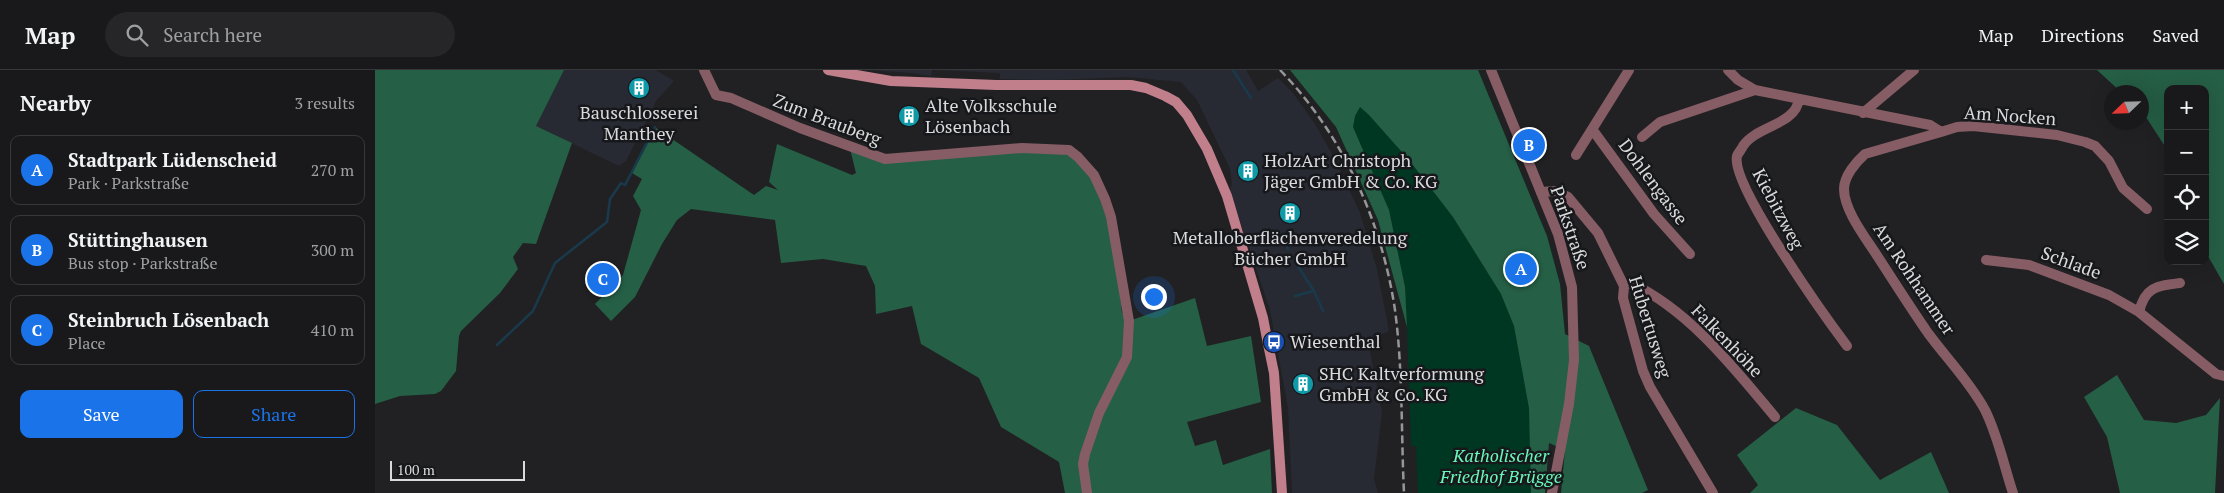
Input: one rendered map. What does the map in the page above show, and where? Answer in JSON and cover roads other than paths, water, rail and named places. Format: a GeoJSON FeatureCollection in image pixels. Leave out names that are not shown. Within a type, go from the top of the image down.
{"type":"FeatureCollection","features":[{"type":"Feature","properties":{"kind":"main road"},"geometry":{"type":"LineString","coordinates":[[828,70],[891,81],[996,85],[1131,85],[1146,88],[1176,102],[1198,132],[1227,196],[1263,318],[1274,374],[1282,493]]}},
{"type":"Feature","properties":{"kind":"street","name":"Zum Brauberg"},"geometry":{"type":"LineString","coordinates":[[704,70],[716,95],[731,98],[800,128],[885,159],[1022,148],[1069,150],[1078,157],[1093,175],[1105,199],[1113,228],[1129,321],[1130,338],[1127,357],[1099,413],[1085,454],[1083,464],[1087,493]]}},
{"type":"Feature","properties":{"kind":"street","name":"Parkstraße"},"geometry":{"type":"LineString","coordinates":[[1491,70],[1541,192],[1566,259],[1572,287],[1574,360],[1569,404],[1560,442],[1552,493]]}},
{"type":"Feature","properties":{"kind":"street"},"geometry":{"type":"LineString","coordinates":[[1576,155],[1629,70]]}},
{"type":"Feature","properties":{"kind":"street","name":"Am Nocken"},"geometry":{"type":"LineString","coordinates":[[1728,70],[1738,80],[1755,90],[1863,113],[1930,124],[1941,132],[1957,127],[1973,126],[2057,135],[2085,142],[2095,146],[2109,161],[2123,188],[2147,209]]}},
{"type":"Feature","properties":{"kind":"street"},"geometry":{"type":"LineString","coordinates":[[1863,113],[1914,70]]}},
{"type":"Feature","properties":{"kind":"street"},"geometry":{"type":"LineString","coordinates":[[1642,137],[1660,122],[1755,90]]}},
{"type":"Feature","properties":{"kind":"street","name":"Kiebitzweg"},"geometry":{"type":"LineString","coordinates":[[1799,99],[1798,105],[1791,114],[1745,143],[1737,156],[1738,168],[1755,205],[1788,264],[1847,346]]}},
{"type":"Feature","properties":{"kind":"street","name":"Dohlengasse"},"geometry":{"type":"LineString","coordinates":[[1592,129],[1654,214],[1690,254]]}},
{"type":"Feature","properties":{"kind":"street","name":"Am Rohhammer"},"geometry":{"type":"LineString","coordinates":[[1941,132],[1865,154],[1856,163],[1844,189],[1851,213],[1864,236],[1929,333],[1985,410],[2013,493]]}},
{"type":"Feature","properties":{"kind":"street","name":"Hubertusweg"},"geometry":{"type":"LineString","coordinates":[[1541,192],[1556,191],[1568,197],[1598,233],[1623,286],[1623,298],[1643,371],[1713,493]]}},
{"type":"Feature","properties":{"kind":"street","name":"Schlade"},"geometry":{"type":"LineString","coordinates":[[1986,260],[2029,265],[2109,295],[2139,312],[2216,374],[2224,376]]}},
{"type":"Feature","properties":{"kind":"street","name":"Falkenhöhe"},"geometry":{"type":"LineString","coordinates":[[1623,286],[1631,283],[1640,288],[1677,314],[1705,337],[1775,417]]}},
{"type":"Feature","properties":{"kind":"street"},"geometry":{"type":"LineString","coordinates":[[2139,312],[2142,300],[2147,292],[2164,285],[2180,283]]}},
{"type":"Feature","properties":{"kind":"waterway"},"geometry":{"type":"LineString","coordinates":[[1233,70],[1251,98]]}},
{"type":"Feature","properties":{"kind":"waterway"},"geometry":{"type":"LineString","coordinates":[[497,345],[533,311],[555,263],[607,222],[610,199],[621,183],[625,185],[655,127]]}},
{"type":"Feature","properties":{"kind":"waterway"},"geometry":{"type":"LineString","coordinates":[[1279,231],[1288,249]]}},
{"type":"Feature","properties":{"kind":"waterway"},"geometry":{"type":"LineString","coordinates":[[1294,260],[1314,291],[1323,311]]}},
{"type":"Feature","properties":{"kind":"waterway"},"geometry":{"type":"LineString","coordinates":[[1295,296],[1313,291]]}},
{"type":"Feature","properties":{"kind":"railway"},"geometry":{"type":"LineString","coordinates":[[1280,70],[1302,95],[1341,151],[1370,213],[1380,245],[1389,277],[1398,333],[1404,493]]}},
{"type":"Feature","properties":{"kind":"place","name":"Bauschlosserei Manthey"},"geometry":{"type":"Point","coordinates":[639,88]}},
{"type":"Feature","properties":{"kind":"place","name":"Alte Volksschule Lösenbach"},"geometry":{"type":"Point","coordinates":[909,116]}},
{"type":"Feature","properties":{"kind":"place","name":"Stüttinghausen"},"geometry":{"type":"Point","coordinates":[1529,145]}},
{"type":"Feature","properties":{"kind":"place","name":"HolzArt Christoph Jäger GmbH & Co. KG"},"geometry":{"type":"Point","coordinates":[1248,171]}},
{"type":"Feature","properties":{"kind":"place","name":"Metalloberflächenveredelung Bücher GmbH"},"geometry":{"type":"Point","coordinates":[1290,213]}},
{"type":"Feature","properties":{"kind":"place","name":"Stadtpark Lüdenscheid"},"geometry":{"type":"Point","coordinates":[1521,269]}},
{"type":"Feature","properties":{"kind":"place","name":"Steinbruch Lösenbach"},"geometry":{"type":"Point","coordinates":[603,279]}},
{"type":"Feature","properties":{"kind":"place","name":"Wiesenthal"},"geometry":{"type":"Point","coordinates":[1274,342]}},
{"type":"Feature","properties":{"kind":"place","name":"SHC Kaltverformung GmbH & Co. KG"},"geometry":{"type":"Point","coordinates":[1303,384]}},
{"type":"Feature","properties":{"kind":"park label","name":"Katholischer Friedhof Brügge"},"geometry":{"type":"Point","coordinates":[1501,466]}}]}
